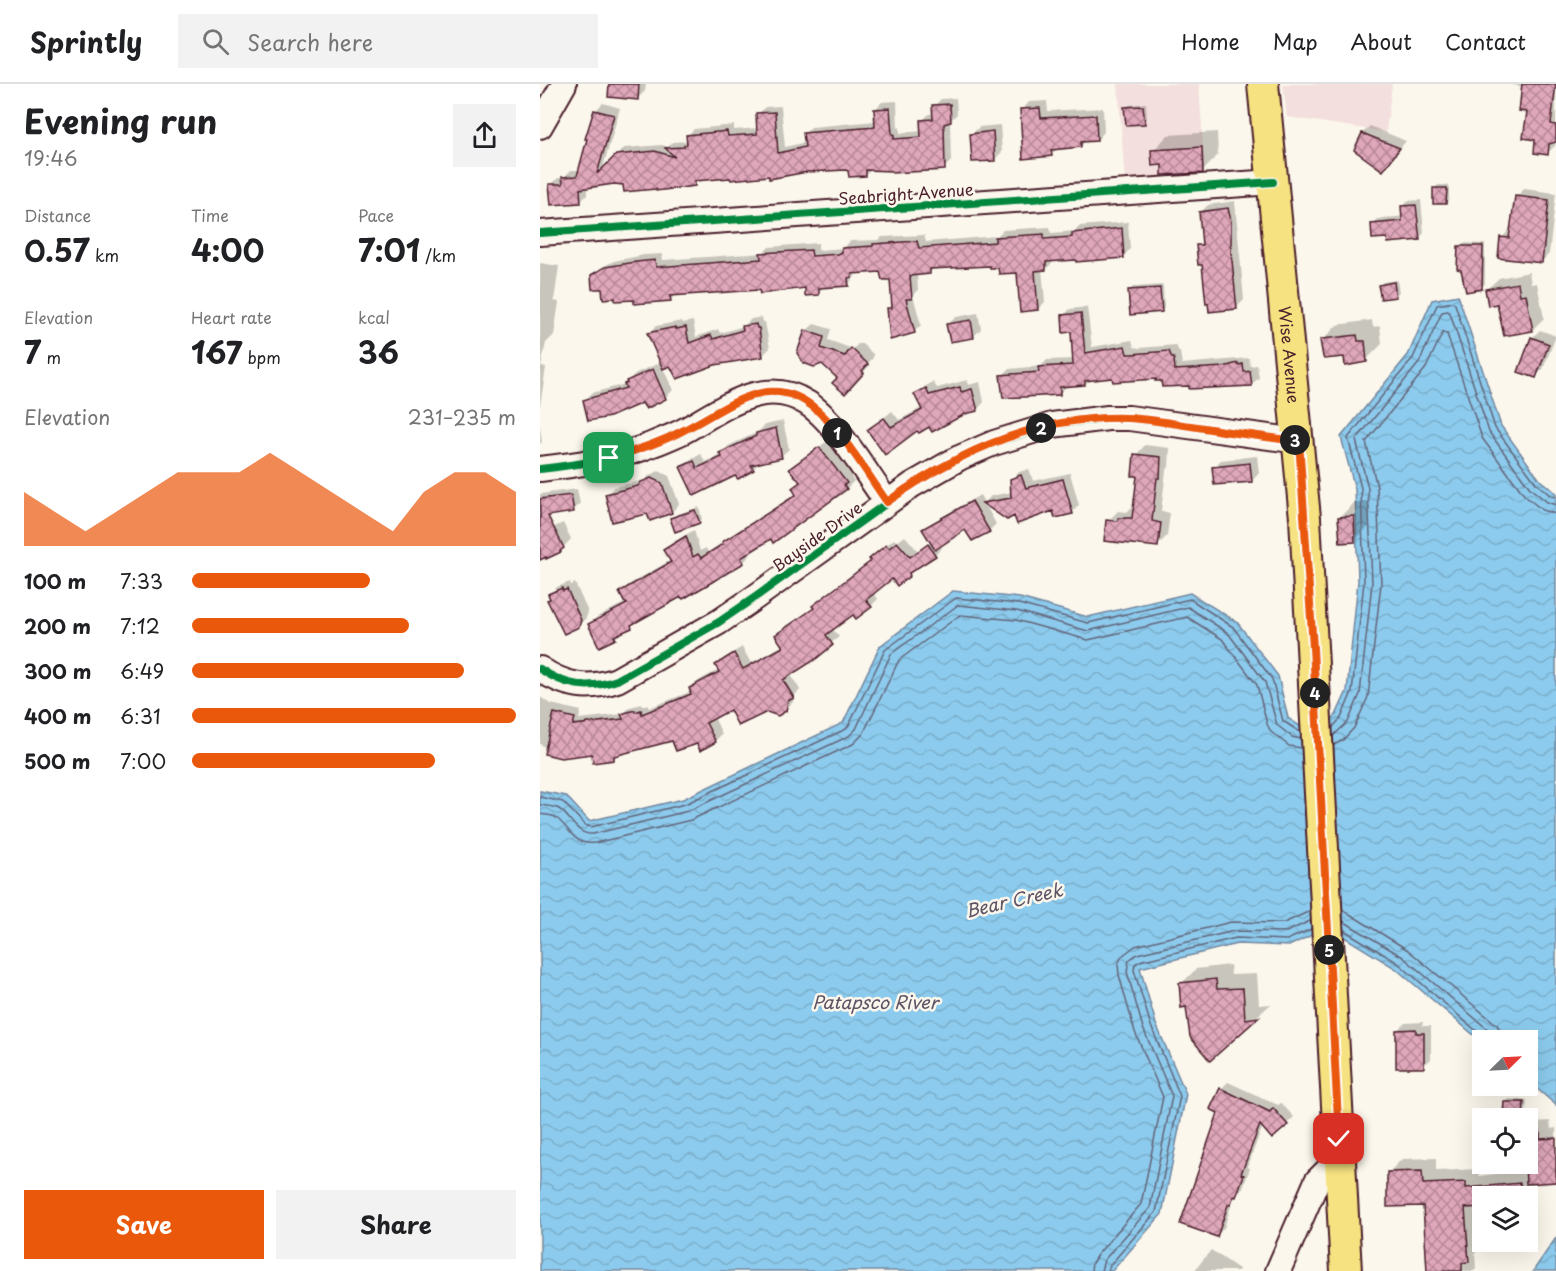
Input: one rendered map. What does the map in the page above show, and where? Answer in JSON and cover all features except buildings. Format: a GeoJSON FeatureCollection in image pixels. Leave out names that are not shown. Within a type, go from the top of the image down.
{"type":"FeatureCollection","features":[{"type":"Feature","properties":{"kind":"main road","name":"Wise Avenue"},"geometry":{"type":"LineString","coordinates":[[1263,84],[1299,441],[1313,648],[1346,1271]]}},
{"type":"Feature","properties":{"kind":"street"},"geometry":{"type":"LineString","coordinates":[[540,126],[564,84]]}},
{"type":"Feature","properties":{"kind":"street","name":"Seabright Avenue"},"geometry":{"type":"LineString","coordinates":[[540,233],[1273,182]]}},
{"type":"Feature","properties":{"kind":"street"},"geometry":{"type":"LineString","coordinates":[[540,469],[590,463],[644,448],[687,429],[737,400],[761,393],[773,393],[796,397],[818,410],[887,502]]}},
{"type":"Feature","properties":{"kind":"street","name":"Bayside Drive"},"geometry":{"type":"LineString","coordinates":[[540,669],[566,684],[579,686],[605,684],[617,680],[728,616],[802,566],[887,502],[932,472],[976,450],[1035,429],[1069,423],[1129,418],[1299,441]]}},
{"type":"Feature","properties":{"kind":"street"},"geometry":{"type":"LineString","coordinates":[[1278,1271],[1317,1181],[1331,1167],[1341,1166]]}},
{"type":"Feature","properties":{"kind":"shaded area"},"geometry":{"type":"Polygon","coordinates":[[[1118,84],[1199,84],[1205,175],[1125,182],[1118,84]]]}},
{"type":"Feature","properties":{"kind":"shaded area"},"geometry":{"type":"Polygon","coordinates":[[[1283,84],[1392,84],[1386,132],[1287,117],[1283,84]]]}},
{"type":"Feature","properties":{"kind":"water","name":"Patapsco River"},"geometry":{"type":"Polygon","coordinates":[[[1458,295],[1501,426],[1540,480],[1556,493],[1556,1105],[1538,1089],[1538,1030],[1472,1030],[1472,1033],[1395,968],[1328,927],[1289,946],[1237,944],[1140,968],[1156,1024],[1186,1094],[1162,1214],[1112,1271],[540,1271],[540,791],[566,796],[589,821],[683,799],[843,723],[880,646],[953,591],[1020,598],[1088,617],[1190,593],[1237,622],[1278,676],[1288,718],[1300,726],[1327,724],[1336,715],[1347,691],[1358,581],[1355,489],[1341,437],[1408,355],[1432,300],[1458,295]]]}},
{"type":"Feature","properties":{"kind":"water"},"geometry":{"type":"Polygon","coordinates":[[[1556,1238],[1556,1271],[1533,1271],[1556,1238]]]}},
{"type":"Feature","properties":{"kind":"cycle path"},"geometry":{"type":"LineString","coordinates":[[540,233],[1273,182]]}},
{"type":"Feature","properties":{"kind":"cycle path"},"geometry":{"type":"LineString","coordinates":[[540,469],[592,462],[643,448],[678,434],[746,398],[776,393],[791,395],[818,411],[850,449],[887,502]]}},
{"type":"Feature","properties":{"kind":"cycle path"},"geometry":{"type":"LineString","coordinates":[[540,669],[558,679],[577,685],[596,685],[617,680],[719,622],[912,485],[959,458],[994,443],[1052,425],[1108,418],[1129,418],[1299,441]]}},
{"type":"Feature","properties":{"kind":"route"},"geometry":{"type":"LineString","coordinates":[[609,458],[644,448],[687,429],[737,400],[761,393],[796,397],[818,410],[887,502],[932,472],[976,450],[1052,425],[1108,418],[1129,418],[1299,441],[1313,648],[1339,1139]]}},
{"type":"Feature","properties":{"kind":"water label","name":"Bear Creek"},"geometry":{"type":"Point","coordinates":[1014,901]}}]}
